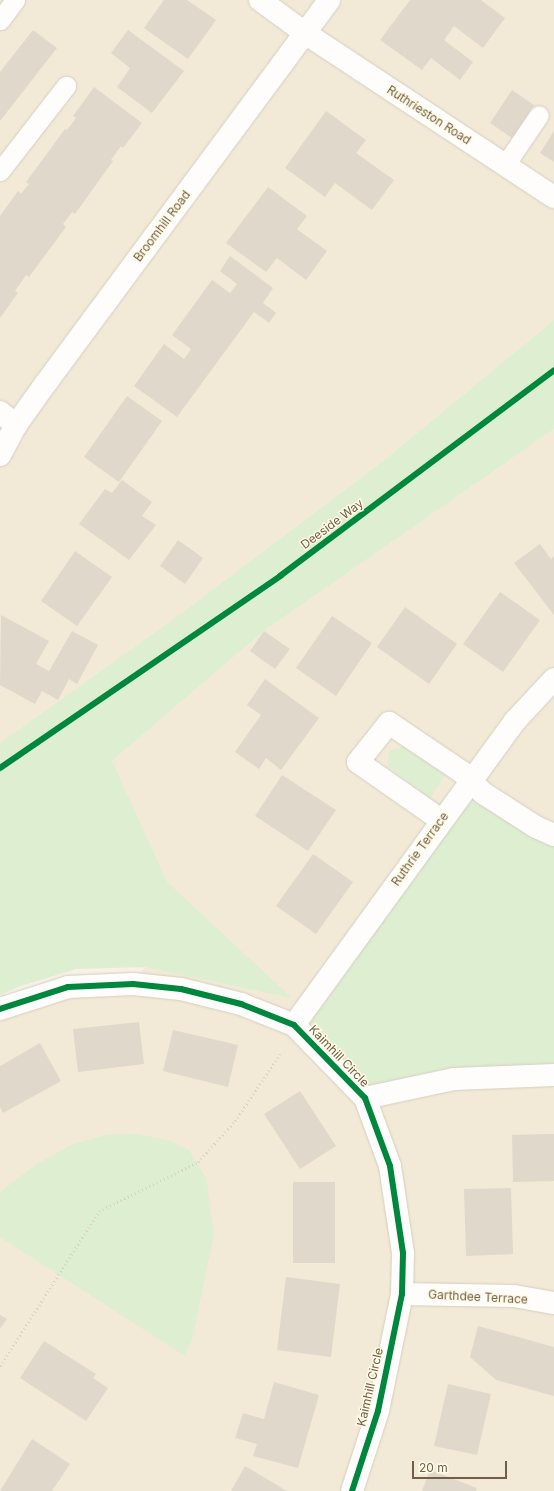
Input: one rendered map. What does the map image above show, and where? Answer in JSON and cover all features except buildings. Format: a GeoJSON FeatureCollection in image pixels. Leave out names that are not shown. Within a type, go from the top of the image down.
{"type":"FeatureCollection","features":[{"type":"Feature","properties":{"kind":"street","name":"Ruthrieston Road"},"geometry":{"type":"LineString","coordinates":[[260,0],[305,33],[554,196]]}},
{"type":"Feature","properties":{"kind":"street","name":"Broomhill Road"},"geometry":{"type":"LineString","coordinates":[[0,455],[8,419],[329,0]]}},
{"type":"Feature","properties":{"kind":"street","name":"Ruthrie Terrace"},"geometry":{"type":"LineString","coordinates":[[294,1025],[441,820],[515,721],[554,680]]}},
{"type":"Feature","properties":{"kind":"street"},"geometry":{"type":"LineString","coordinates":[[441,820],[358,762],[389,723],[471,780],[483,793],[536,827],[554,835]]}},
{"type":"Feature","properties":{"kind":"street","name":"Kaimhill Circle"},"geometry":{"type":"LineString","coordinates":[[0,1010],[68,987],[133,984],[182,989],[241,1004],[294,1025],[365,1098],[390,1166],[403,1253],[402,1294],[378,1411],[352,1491]]}},
{"type":"Feature","properties":{"kind":"street"},"geometry":{"type":"LineString","coordinates":[[365,1098],[454,1079],[554,1075]]}},
{"type":"Feature","properties":{"kind":"street","name":"Garthdee Terrace"},"geometry":{"type":"LineString","coordinates":[[402,1294],[514,1296],[554,1303]]}},
{"type":"Feature","properties":{"kind":"lane"},"geometry":{"type":"LineString","coordinates":[[0,20],[15,0]]}},
{"type":"Feature","properties":{"kind":"lane"},"geometry":{"type":"LineString","coordinates":[[0,171],[66,86]]}},
{"type":"Feature","properties":{"kind":"lane"},"geometry":{"type":"LineString","coordinates":[[505,165],[539,114]]}},
{"type":"Feature","properties":{"kind":"path"},"geometry":{"type":"LineString","coordinates":[[0,1366],[99,1211],[198,1162],[235,1121],[284,1048],[294,1025]]}},
{"type":"Feature","properties":{"kind":"shaded area"},"geometry":{"type":"Polygon","coordinates":[[[0,0],[554,0],[554,320],[388,457],[182,613],[0,743],[0,0]]]}},
{"type":"Feature","properties":{"kind":"shaded area"},"geometry":{"type":"Polygon","coordinates":[[[554,429],[554,1491],[0,1491],[0,1009],[133,984],[145,967],[150,874],[112,761],[264,631],[554,429]]]}},
{"type":"Feature","properties":{"kind":"green space"},"geometry":{"type":"Polygon","coordinates":[[[554,320],[554,429],[264,631],[112,761],[167,882],[292,998],[145,967],[76,969],[18,987],[0,995],[0,743],[182,613],[388,457],[554,320]]]}},
{"type":"Feature","properties":{"kind":"green space"},"geometry":{"type":"Polygon","coordinates":[[[404,746],[446,774],[430,798],[388,766],[389,751],[404,746]]]}},
{"type":"Feature","properties":{"kind":"green space"},"geometry":{"type":"Polygon","coordinates":[[[471,780],[554,835],[554,1075],[365,1098],[294,1025],[471,780]]]}},
{"type":"Feature","properties":{"kind":"green space"},"geometry":{"type":"Polygon","coordinates":[[[135,1134],[168,1140],[189,1150],[206,1178],[214,1234],[192,1340],[185,1356],[0,1237],[0,1192],[37,1164],[71,1145],[105,1135],[135,1134]]]}},
{"type":"Feature","properties":{"kind":"cycle path","name":"Deeside Way"},"geometry":{"type":"LineString","coordinates":[[0,768],[280,576],[554,370]]}},
{"type":"Feature","properties":{"kind":"cycle path"},"geometry":{"type":"LineString","coordinates":[[0,1009],[68,987],[133,984],[181,989],[241,1004],[294,1025],[365,1098],[390,1166],[403,1253],[402,1294],[378,1411],[352,1491]]}}]}
